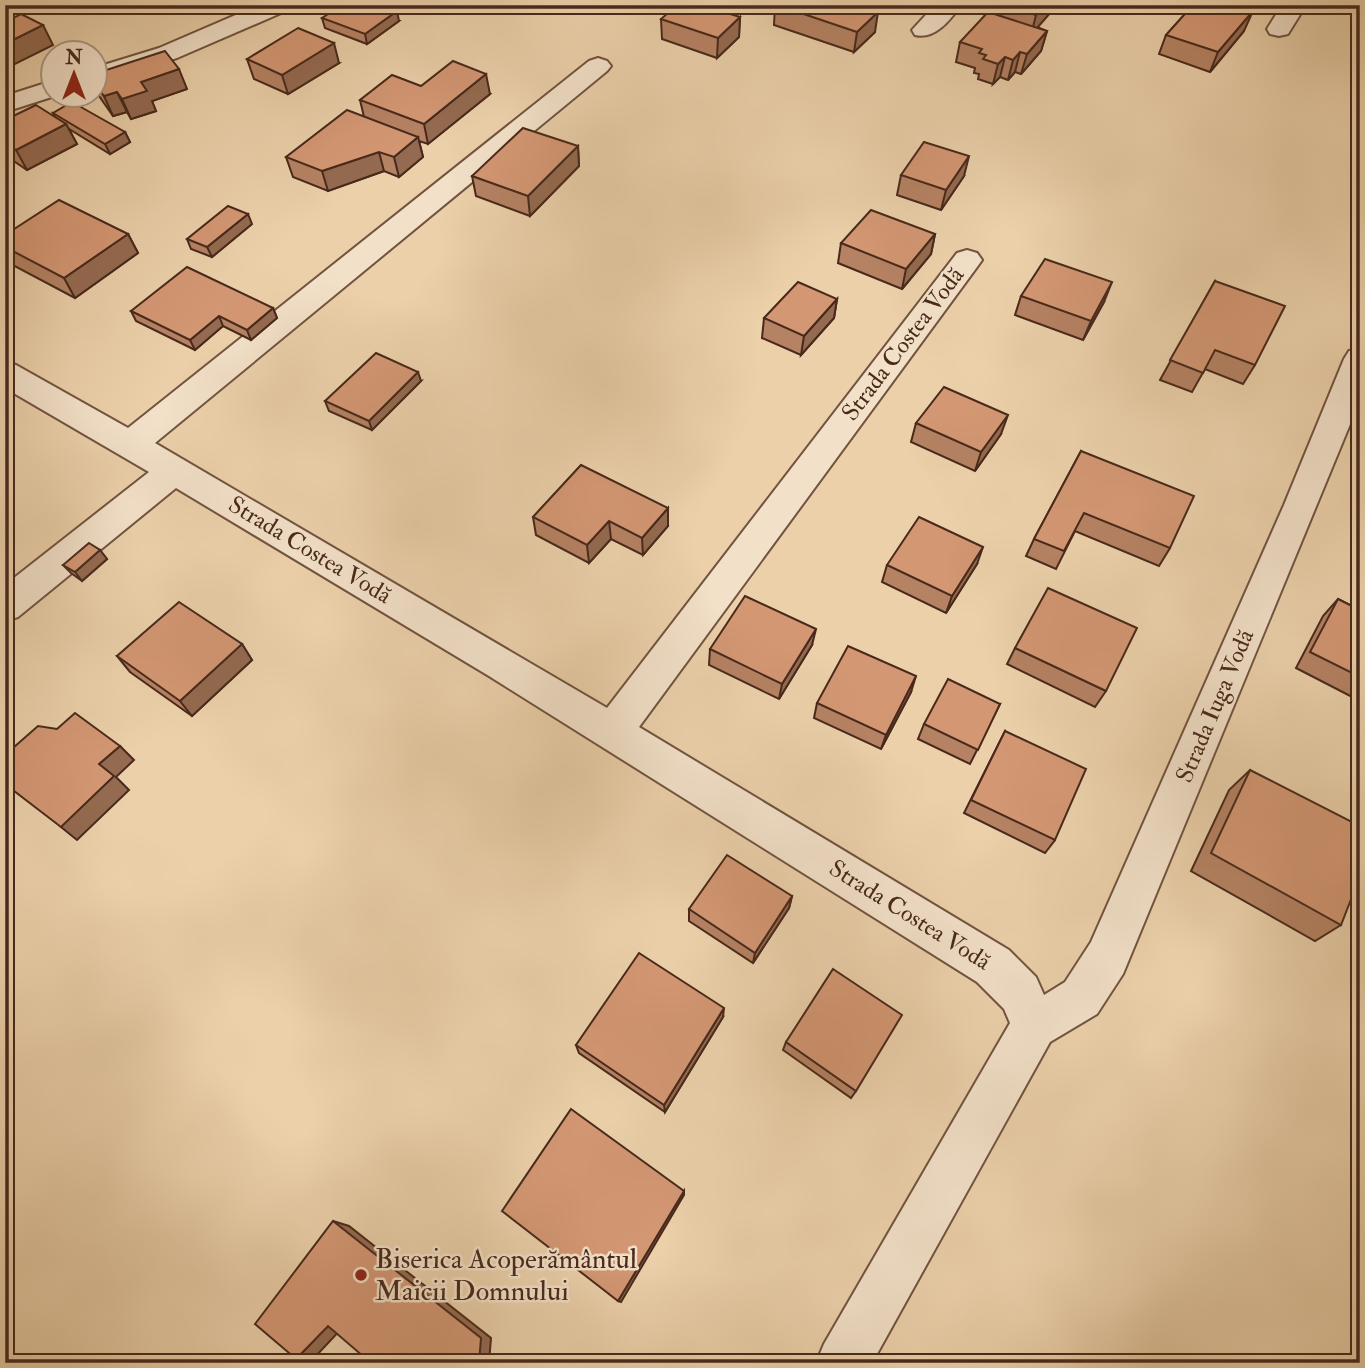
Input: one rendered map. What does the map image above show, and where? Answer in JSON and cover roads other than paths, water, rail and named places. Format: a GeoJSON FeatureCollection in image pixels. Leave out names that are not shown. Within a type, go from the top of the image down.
{"type":"FeatureCollection","features":[{"type":"Feature","properties":{"kind":"street"},"geometry":{"type":"LineString","coordinates":[[108,72],[168,53],[279,5]]}},
{"type":"Feature","properties":{"kind":"street"},"geometry":{"type":"LineString","coordinates":[[924,30],[949,5]]}},
{"type":"Feature","properties":{"kind":"street"},"geometry":{"type":"LineString","coordinates":[[1279,29],[1294,5]]}},
{"type":"Feature","properties":{"kind":"street"},"geometry":{"type":"LineString","coordinates":[[131,444],[598,66]]}},
{"type":"Feature","properties":{"kind":"street"},"geometry":{"type":"LineString","coordinates":[[5,104],[38,93]]}},
{"type":"Feature","properties":{"kind":"street","name":"Strada Costea Vodă"},"geometry":{"type":"LineString","coordinates":[[613,731],[967,260]]}},
{"type":"Feature","properties":{"kind":"street","name":"Strada Iuga Vodă"},"geometry":{"type":"LineString","coordinates":[[1034,1026],[1081,998],[1107,958],[1301,505],[1360,359]]}},
{"type":"Feature","properties":{"kind":"street","name":"Strada Costea Vodă"},"geometry":{"type":"LineString","coordinates":[[5,373],[131,444],[613,731],[993,966],[1020,993],[1034,1026]]}},
{"type":"Feature","properties":{"kind":"street"},"geometry":{"type":"LineString","coordinates":[[5,606],[175,470]]}},
{"type":"Feature","properties":{"kind":"street"},"geometry":{"type":"LineString","coordinates":[[843,1363],[1034,1026]]}},
{"type":"Feature","properties":{"kind":"place","name":"Biserica Acoperământul Maicii Domnului"},"geometry":{"type":"Point","coordinates":[361,1275]}}]}
